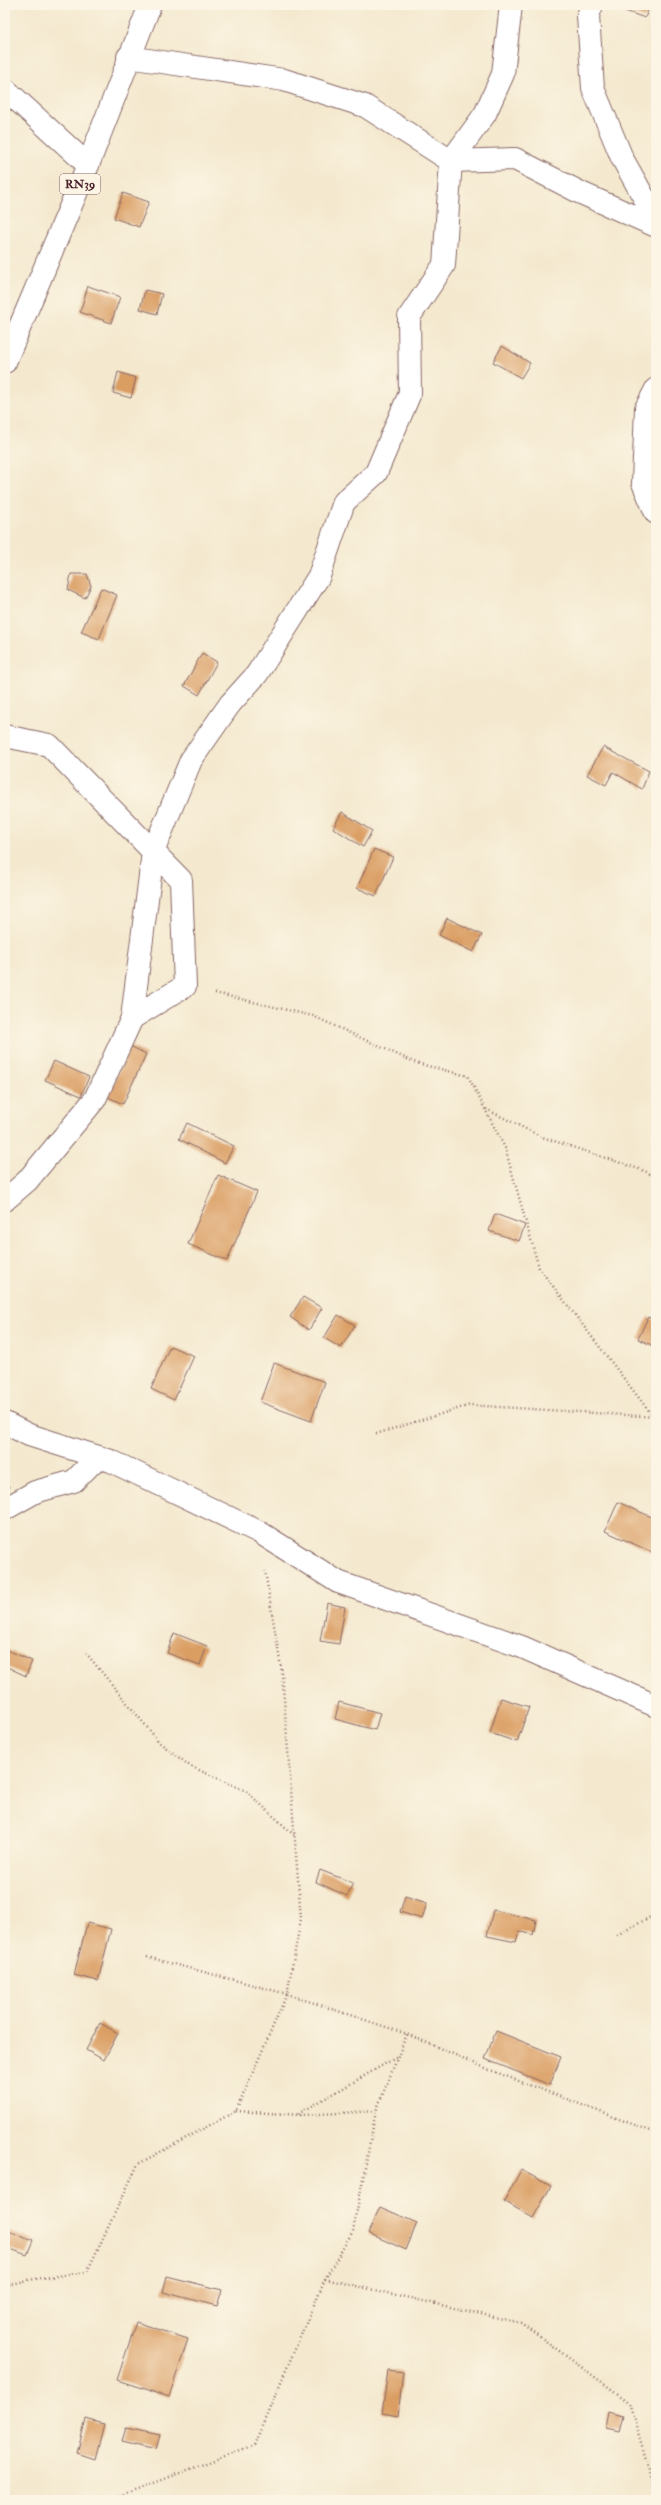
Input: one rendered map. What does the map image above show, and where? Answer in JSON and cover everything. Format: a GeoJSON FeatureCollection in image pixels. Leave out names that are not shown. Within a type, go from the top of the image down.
{"type":"FeatureCollection","features":[{"type":"Feature","properties":{"kind":"main road","name":"RN39"},"geometry":{"type":"LineString","coordinates":[[5,362],[88,165],[128,57],[150,5]]}},
{"type":"Feature","properties":{"kind":"main road"},"geometry":{"type":"LineString","coordinates":[[5,1200],[27,1181],[95,1099],[132,1018],[153,852],[191,760],[230,704],[256,674],[319,576],[344,502],[376,474],[410,393],[409,317],[444,265],[451,161],[485,114],[503,74],[511,5]]}},
{"type":"Feature","properties":{"kind":"main road"},"geometry":{"type":"LineString","coordinates":[[592,5],[588,16],[593,88],[622,158],[656,219]]}},
{"type":"Feature","properties":{"kind":"main road"},"geometry":{"type":"LineString","coordinates":[[128,57],[284,80],[365,106],[451,161],[515,159],[581,193],[656,226]]}},
{"type":"Feature","properties":{"kind":"main road"},"geometry":{"type":"LineString","coordinates":[[5,89],[88,165]]}},
{"type":"Feature","properties":{"kind":"main road"},"geometry":{"type":"LineString","coordinates":[[656,389],[646,408],[643,483],[656,513]]}},
{"type":"Feature","properties":{"kind":"main road"},"geometry":{"type":"LineString","coordinates":[[5,736],[48,745],[181,880],[185,986],[132,1018]]}},
{"type":"Feature","properties":{"kind":"main road"},"geometry":{"type":"LineString","coordinates":[[5,1423],[29,1435],[111,1461],[259,1532],[338,1582],[522,1647],[656,1706]]}},
{"type":"Feature","properties":{"kind":"main road"},"geometry":{"type":"LineString","coordinates":[[5,1509],[35,1492],[74,1481],[98,1458]]}},
{"type":"Feature","properties":{"kind":"path"},"geometry":{"type":"LineString","coordinates":[[185,986],[313,1016],[416,1063],[468,1076],[505,1148],[539,1268],[652,1415]]}},
{"type":"Feature","properties":{"kind":"path"},"geometry":{"type":"LineString","coordinates":[[485,1109],[542,1137],[645,1171],[656,1178]]}},
{"type":"Feature","properties":{"kind":"path"},"geometry":{"type":"LineString","coordinates":[[376,1434],[470,1405],[652,1415],[656,1417]]}},
{"type":"Feature","properties":{"kind":"path"},"geometry":{"type":"LineString","coordinates":[[236,2111],[287,1994],[301,1919],[282,1673],[259,1532]]}},
{"type":"Feature","properties":{"kind":"path"},"geometry":{"type":"LineString","coordinates":[[86,1653],[160,1743],[190,1766],[246,1791],[295,1836]]}},
{"type":"Feature","properties":{"kind":"path"},"geometry":{"type":"LineString","coordinates":[[617,1936],[656,1914]]}},
{"type":"Feature","properties":{"kind":"path"},"geometry":{"type":"LineString","coordinates":[[147,1957],[287,1994],[407,2034],[490,2070],[656,2133]]}},
{"type":"Feature","properties":{"kind":"path"},"geometry":{"type":"LineString","coordinates":[[108,2500],[254,2445],[325,2279],[353,2231],[376,2111],[407,2034]]}},
{"type":"Feature","properties":{"kind":"path"},"geometry":{"type":"LineString","coordinates":[[297,2114],[398,2057]]}},
{"type":"Feature","properties":{"kind":"path"},"geometry":{"type":"LineString","coordinates":[[5,2286],[28,2280],[87,2272],[138,2164],[236,2111],[297,2114],[376,2111]]}},
{"type":"Feature","properties":{"kind":"path"},"geometry":{"type":"LineString","coordinates":[[325,2279],[520,2323],[629,2402],[656,2493]]}},
{"type":"Feature","properties":{"kind":"building"},"geometry":{"type":"Polygon","coordinates":[[[627,5],[650,5],[645,18],[625,11],[627,5]]]}},
{"type":"Feature","properties":{"kind":"building"},"geometry":{"type":"Polygon","coordinates":[[[123,193],[149,202],[139,227],[114,218],[123,193]]]}},
{"type":"Feature","properties":{"kind":"building"},"geometry":{"type":"Polygon","coordinates":[[[88,286],[120,297],[111,323],[80,312],[88,286]]]}},
{"type":"Feature","properties":{"kind":"building"},"geometry":{"type":"Polygon","coordinates":[[[145,290],[162,294],[157,314],[140,309],[145,290]]]}},
{"type":"Feature","properties":{"kind":"building"},"geometry":{"type":"Polygon","coordinates":[[[502,346],[530,363],[521,378],[493,362],[502,346]]]}},
{"type":"Feature","properties":{"kind":"building"},"geometry":{"type":"Polygon","coordinates":[[[118,372],[136,378],[131,398],[113,393],[118,372]]]}},
{"type":"Feature","properties":{"kind":"building"},"geometry":{"type":"Polygon","coordinates":[[[71,574],[87,574],[91,586],[85,598],[68,590],[71,574]]]}},
{"type":"Feature","properties":{"kind":"building"},"geometry":{"type":"Polygon","coordinates":[[[101,588],[117,595],[99,639],[81,632],[101,588]]]}},
{"type":"Feature","properties":{"kind":"building"},"geometry":{"type":"Polygon","coordinates":[[[202,653],[217,662],[199,695],[184,686],[202,653]]]}},
{"type":"Feature","properties":{"kind":"building"},"geometry":{"type":"Polygon","coordinates":[[[603,747],[649,771],[642,789],[613,772],[606,785],[587,775],[603,747]]]}},
{"type":"Feature","properties":{"kind":"building"},"geometry":{"type":"Polygon","coordinates":[[[342,812],[372,831],[363,847],[333,828],[342,812]]]}},
{"type":"Feature","properties":{"kind":"building"},"geometry":{"type":"Polygon","coordinates":[[[374,849],[393,857],[376,896],[357,888],[374,849]]]}},
{"type":"Feature","properties":{"kind":"building"},"geometry":{"type":"Polygon","coordinates":[[[447,918],[482,935],[473,952],[439,935],[447,918]]]}},
{"type":"Feature","properties":{"kind":"building"},"geometry":{"type":"Polygon","coordinates":[[[130,1046],[146,1054],[123,1104],[108,1097],[130,1046]]]}},
{"type":"Feature","properties":{"kind":"building"},"geometry":{"type":"Polygon","coordinates":[[[54,1061],[89,1077],[81,1096],[45,1080],[54,1061]]]}},
{"type":"Feature","properties":{"kind":"building"},"geometry":{"type":"Polygon","coordinates":[[[187,1123],[234,1146],[225,1163],[179,1139],[187,1123]]]}},
{"type":"Feature","properties":{"kind":"building"},"geometry":{"type":"Polygon","coordinates":[[[218,1175],[257,1192],[227,1261],[188,1244],[218,1175]]]}},
{"type":"Feature","properties":{"kind":"building"},"geometry":{"type":"Polygon","coordinates":[[[495,1214],[525,1225],[519,1241],[489,1231],[495,1214]]]}},
{"type":"Feature","properties":{"kind":"building"},"geometry":{"type":"Polygon","coordinates":[[[303,1297],[322,1308],[309,1330],[290,1317],[303,1297]]]}},
{"type":"Feature","properties":{"kind":"building"},"geometry":{"type":"Polygon","coordinates":[[[338,1315],[355,1325],[341,1348],[324,1338],[338,1315]]]}},
{"type":"Feature","properties":{"kind":"building"},"geometry":{"type":"Polygon","coordinates":[[[648,1317],[656,1320],[656,1347],[638,1339],[648,1317]]]}},
{"type":"Feature","properties":{"kind":"building"},"geometry":{"type":"Polygon","coordinates":[[[170,1346],[194,1356],[174,1400],[151,1389],[170,1346]]]}},
{"type":"Feature","properties":{"kind":"building"},"geometry":{"type":"Polygon","coordinates":[[[274,1363],[325,1382],[311,1421],[260,1402],[274,1363]]]}},
{"type":"Feature","properties":{"kind":"building"},"geometry":{"type":"Polygon","coordinates":[[[5,1485],[9,1486],[5,1495],[5,1485]]]}},
{"type":"Feature","properties":{"kind":"building"},"geometry":{"type":"Polygon","coordinates":[[[618,1502],[656,1519],[656,1554],[605,1531],[618,1502]]]}},
{"type":"Feature","properties":{"kind":"building"},"geometry":{"type":"Polygon","coordinates":[[[327,1603],[345,1607],[339,1644],[320,1641],[327,1603]]]}},
{"type":"Feature","properties":{"kind":"building"},"geometry":{"type":"Polygon","coordinates":[[[174,1633],[207,1646],[200,1665],[167,1653],[174,1633]]]}},
{"type":"Feature","properties":{"kind":"building"},"geometry":{"type":"Polygon","coordinates":[[[5,1649],[32,1661],[26,1676],[5,1666],[5,1649]]]}},
{"type":"Feature","properties":{"kind":"building"},"geometry":{"type":"Polygon","coordinates":[[[501,1698],[529,1707],[517,1742],[490,1733],[501,1698]]]}},
{"type":"Feature","properties":{"kind":"building"},"geometry":{"type":"Polygon","coordinates":[[[339,1702],[380,1713],[375,1730],[335,1719],[339,1702]]]}},
{"type":"Feature","properties":{"kind":"building"},"geometry":{"type":"Polygon","coordinates":[[[320,1870],[353,1883],[347,1896],[316,1882],[320,1870]]]}},
{"type":"Feature","properties":{"kind":"building"},"geometry":{"type":"Polygon","coordinates":[[[405,1896],[427,1903],[422,1919],[400,1912],[405,1896]]]}},
{"type":"Feature","properties":{"kind":"building"},"geometry":{"type":"Polygon","coordinates":[[[493,1910],[536,1920],[533,1935],[519,1931],[516,1942],[487,1936],[493,1910]]]}},
{"type":"Feature","properties":{"kind":"building"},"geometry":{"type":"Polygon","coordinates":[[[87,1923],[111,1929],[98,1981],[74,1975],[87,1923]]]}},
{"type":"Feature","properties":{"kind":"building"},"geometry":{"type":"Polygon","coordinates":[[[100,2023],[118,2033],[104,2060],[86,2050],[100,2023]]]}},
{"type":"Feature","properties":{"kind":"building"},"geometry":{"type":"Polygon","coordinates":[[[496,2031],[561,2057],[550,2085],[485,2059],[496,2031]]]}},
{"type":"Feature","properties":{"kind":"building"},"geometry":{"type":"Polygon","coordinates":[[[521,2170],[551,2186],[533,2218],[504,2201],[521,2170]]]}},
{"type":"Feature","properties":{"kind":"building"},"geometry":{"type":"Polygon","coordinates":[[[380,2207],[417,2223],[406,2250],[368,2233],[380,2207]]]}},
{"type":"Feature","properties":{"kind":"building"},"geometry":{"type":"Polygon","coordinates":[[[5,2230],[33,2240],[27,2255],[5,2247],[5,2230]]]}},
{"type":"Feature","properties":{"kind":"building"},"geometry":{"type":"Polygon","coordinates":[[[167,2276],[222,2290],[217,2306],[163,2292],[167,2276]]]}},
{"type":"Feature","properties":{"kind":"building"},"geometry":{"type":"Polygon","coordinates":[[[136,2322],[188,2339],[169,2397],[117,2380],[136,2322]]]}},
{"type":"Feature","properties":{"kind":"building"},"geometry":{"type":"Polygon","coordinates":[[[388,2370],[403,2372],[398,2416],[382,2413],[388,2370]]]}},
{"type":"Feature","properties":{"kind":"building"},"geometry":{"type":"Polygon","coordinates":[[[608,2412],[622,2416],[618,2431],[605,2428],[608,2412]]]}},
{"type":"Feature","properties":{"kind":"building"},"geometry":{"type":"Polygon","coordinates":[[[86,2419],[104,2424],[95,2459],[77,2453],[86,2419]]]}},
{"type":"Feature","properties":{"kind":"building"},"geometry":{"type":"Polygon","coordinates":[[[126,2428],[160,2435],[156,2449],[122,2441],[126,2428]]]}}]}
